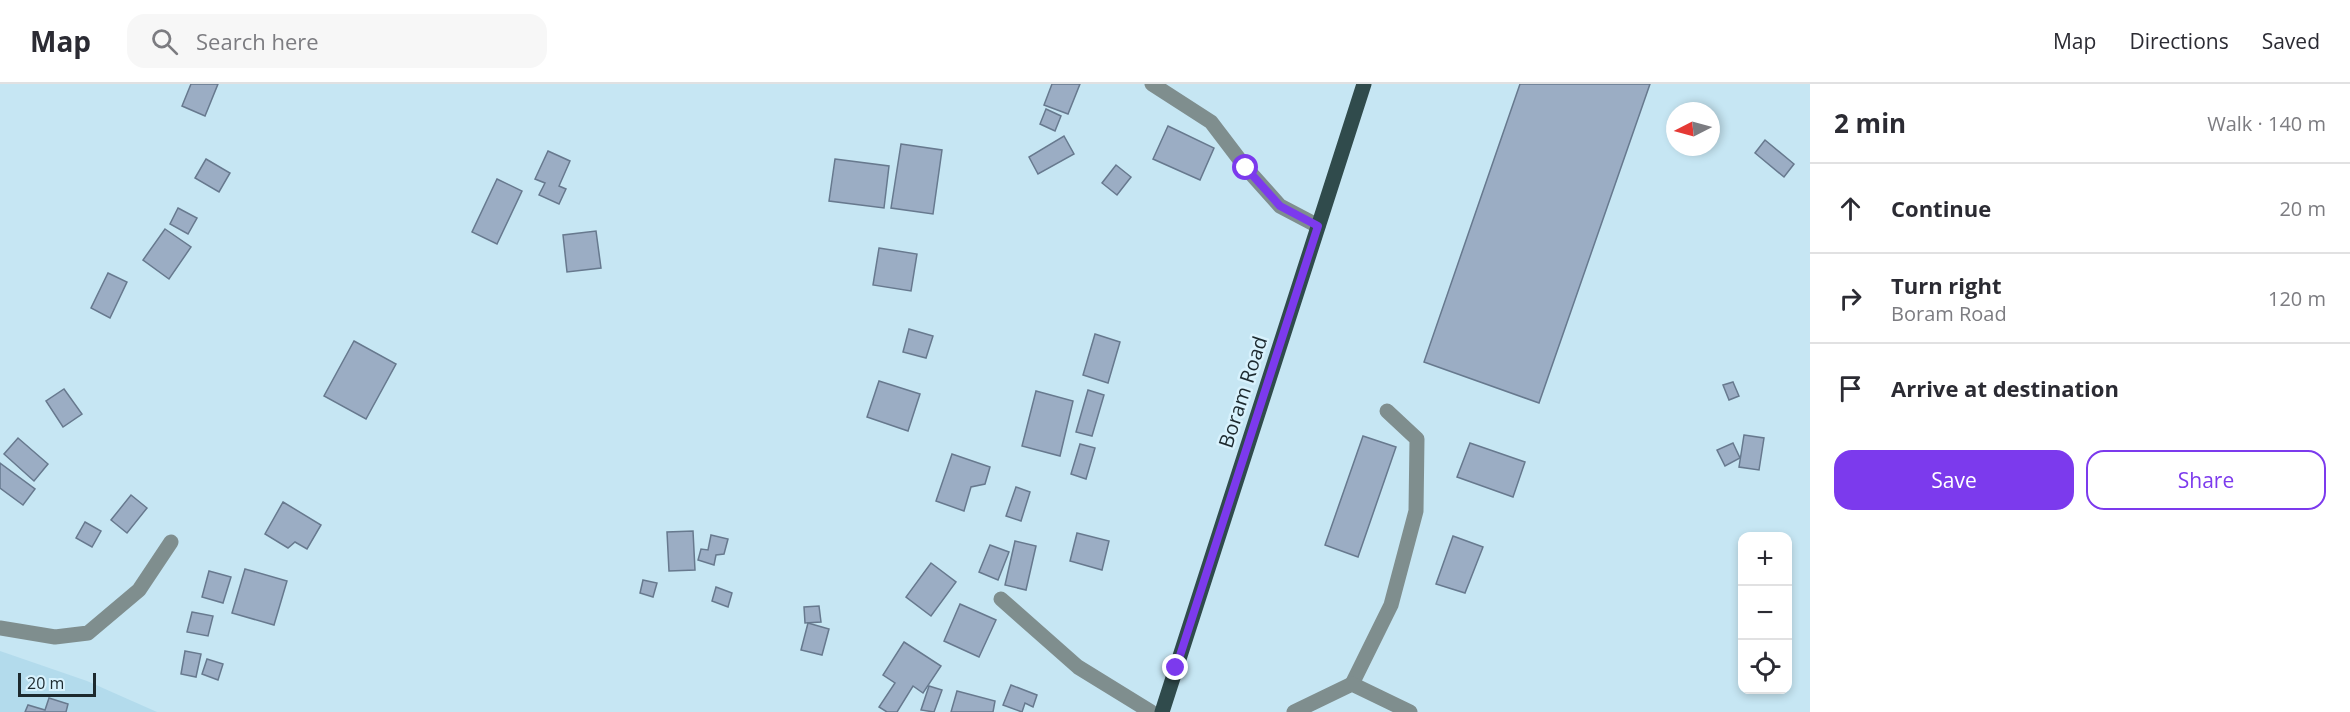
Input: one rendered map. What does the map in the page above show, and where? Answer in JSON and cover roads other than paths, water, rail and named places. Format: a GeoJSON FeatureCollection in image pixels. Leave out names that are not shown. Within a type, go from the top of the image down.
{"type":"FeatureCollection","features":[{"type":"Feature","properties":{"kind":"main road","name":"Boram Road"},"geometry":{"type":"LineString","coordinates":[[1162,712],[1364,84]]}},
{"type":"Feature","properties":{"kind":"street"},"geometry":{"type":"LineString","coordinates":[[1152,84],[1211,122],[1246,168],[1280,206],[1318,226]]}},
{"type":"Feature","properties":{"kind":"street"},"geometry":{"type":"LineString","coordinates":[[1294,712],[1352,684],[1390,605],[1416,511],[1417,439],[1387,411]]}},
{"type":"Feature","properties":{"kind":"street"},"geometry":{"type":"LineString","coordinates":[[0,628],[55,637],[88,633],[140,590],[171,543]]}},
{"type":"Feature","properties":{"kind":"street"},"geometry":{"type":"LineString","coordinates":[[1001,599],[1078,667],[1150,712]]}},
{"type":"Feature","properties":{"kind":"street"},"geometry":{"type":"LineString","coordinates":[[1352,684],[1410,712]]}}]}
